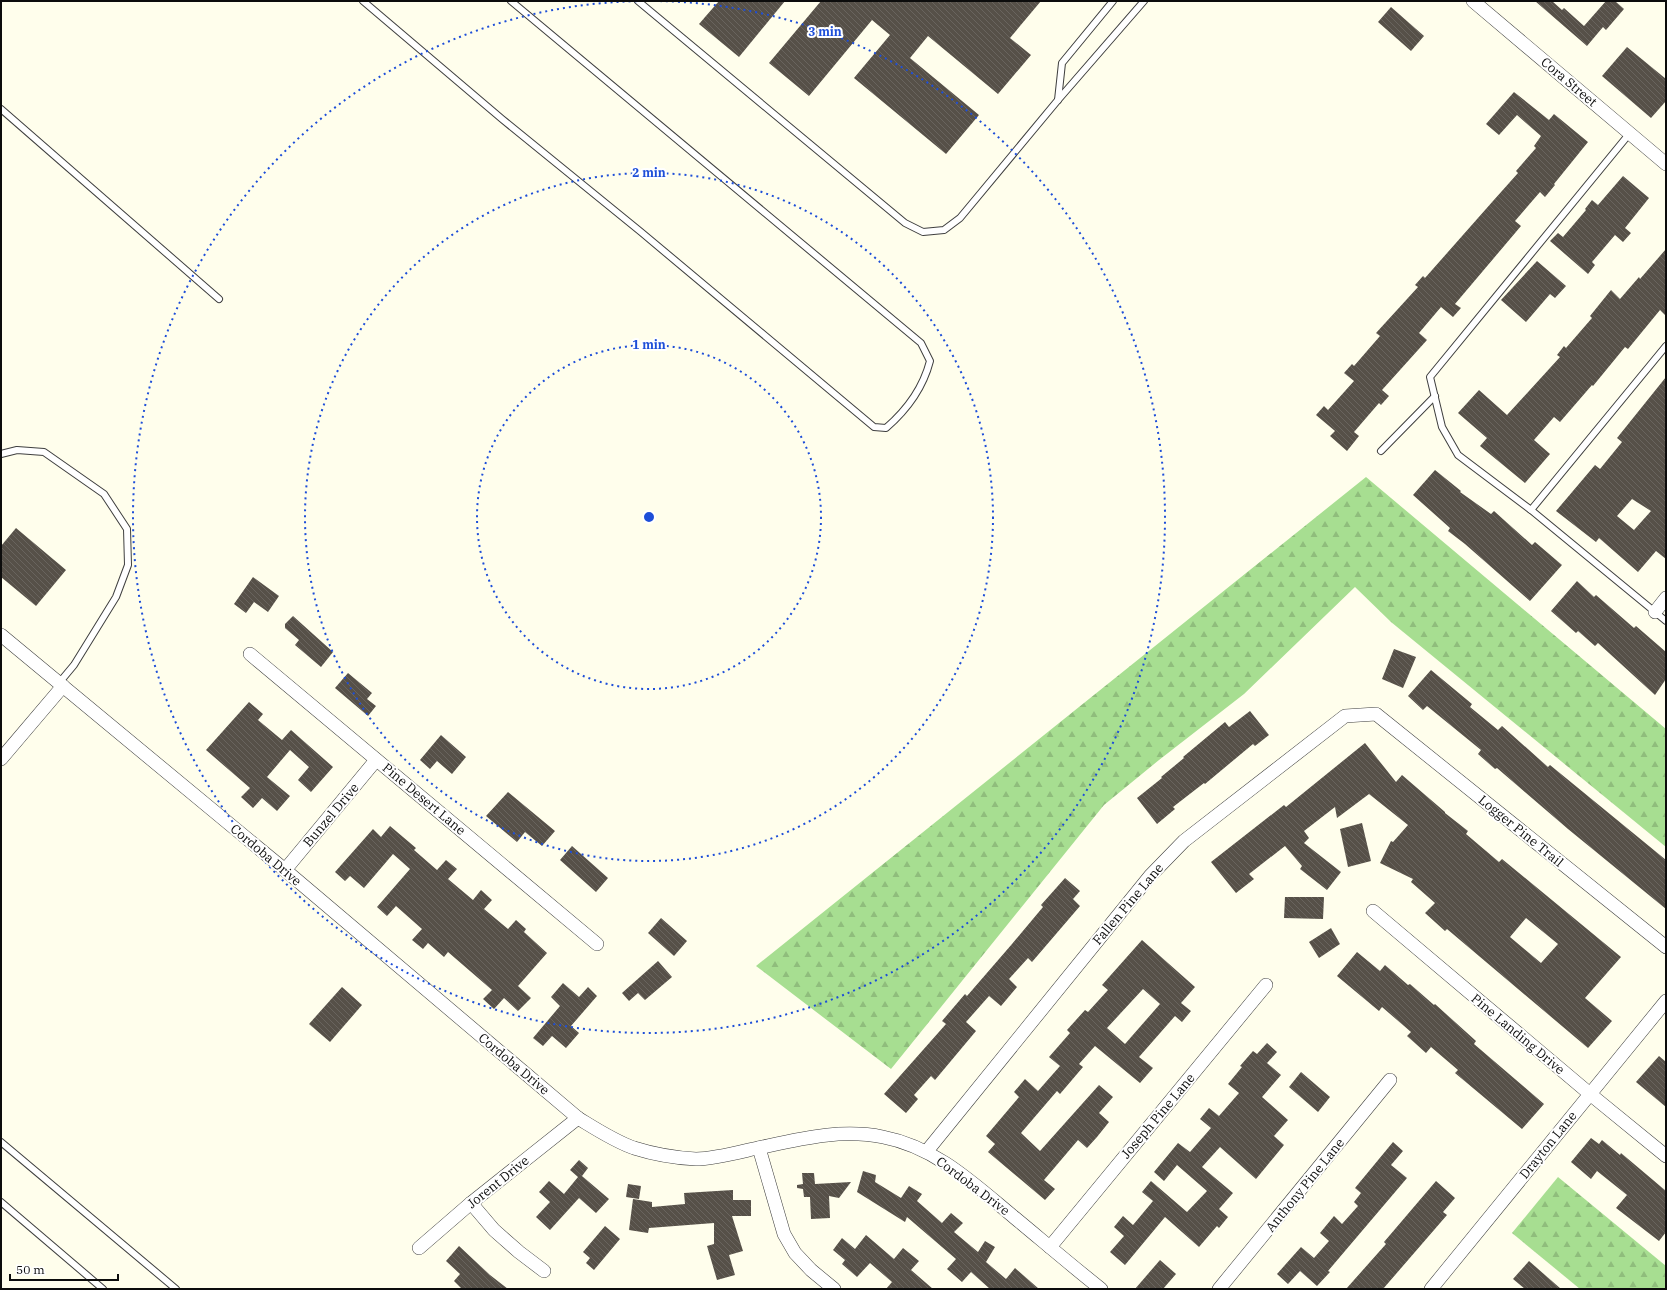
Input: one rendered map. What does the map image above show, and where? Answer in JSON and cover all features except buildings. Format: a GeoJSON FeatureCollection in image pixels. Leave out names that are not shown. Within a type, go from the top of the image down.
{"type":"FeatureCollection","features":[{"type":"Feature","properties":{"kind":"street","name":"Cora Street"},"geometry":{"type":"LineString","coordinates":[[1473,1],[1666,164]]}},
{"type":"Feature","properties":{"kind":"street"},"geometry":{"type":"LineString","coordinates":[[1655,612],[1666,598]]}},
{"type":"Feature","properties":{"kind":"street","name":"Cordoba Drive"},"geometry":{"type":"LineString","coordinates":[[1,635],[285,870],[578,1118],[606,1135],[634,1148],[666,1155],[697,1159],[735,1154],[825,1134],[855,1133],[884,1137],[927,1152],[959,1171],[1101,1289]]}},
{"type":"Feature","properties":{"kind":"street","name":"Pine Desert Lane"},"geometry":{"type":"LineString","coordinates":[[250,654],[597,944]]}},
{"type":"Feature","properties":{"kind":"street"},"geometry":{"type":"LineString","coordinates":[[1,759],[61,685]]}},
{"type":"Feature","properties":{"kind":"street","name":"Logger Pine Trail"},"geometry":{"type":"LineString","coordinates":[[1376,714],[1666,947]]}},
{"type":"Feature","properties":{"kind":"street","name":"Fallen Pine Lane"},"geometry":{"type":"LineString","coordinates":[[927,1152],[1145,882],[1184,841],[1345,716],[1376,714]]}},
{"type":"Feature","properties":{"kind":"street","name":"Bunzel Drive"},"geometry":{"type":"LineString","coordinates":[[285,870],[376,760]]}},
{"type":"Feature","properties":{"kind":"street","name":"Pine Landing Drive"},"geometry":{"type":"LineString","coordinates":[[1373,910],[1590,1094],[1666,1156]]}},
{"type":"Feature","properties":{"kind":"street","name":"Joseph Pine Lane"},"geometry":{"type":"LineString","coordinates":[[1050,1247],[1266,985]]}},
{"type":"Feature","properties":{"kind":"street","name":"Drayton Lane"},"geometry":{"type":"LineString","coordinates":[[1430,1289],[1666,1001]]}},
{"type":"Feature","properties":{"kind":"street","name":"Anthony Pine Lane"},"geometry":{"type":"LineString","coordinates":[[1219,1289],[1390,1080]]}},
{"type":"Feature","properties":{"kind":"street","name":"Jorent Drive"},"geometry":{"type":"LineString","coordinates":[[419,1248],[471,1203],[578,1118]]}},
{"type":"Feature","properties":{"kind":"street"},"geometry":{"type":"LineString","coordinates":[[759,1148],[784,1234],[795,1253],[811,1270],[834,1289]]}},
{"type":"Feature","properties":{"kind":"street"},"geometry":{"type":"LineString","coordinates":[[471,1203],[494,1230],[544,1271]]}},
{"type":"Feature","properties":{"kind":"lane"},"geometry":{"type":"LineString","coordinates":[[363,1],[874,427],[886,428],[899,417],[916,396],[926,377],[930,361],[921,343],[511,1]]}},
{"type":"Feature","properties":{"kind":"lane"},"geometry":{"type":"LineString","coordinates":[[638,1],[905,223],[923,232],[944,230],[960,218],[1058,100],[1144,1]]}},
{"type":"Feature","properties":{"kind":"lane"},"geometry":{"type":"LineString","coordinates":[[1058,100],[1062,63],[1113,1]]}},
{"type":"Feature","properties":{"kind":"lane"},"geometry":{"type":"LineString","coordinates":[[1,108],[219,299]]}},
{"type":"Feature","properties":{"kind":"lane"},"geometry":{"type":"LineString","coordinates":[[1630,133],[1430,377],[1442,427],[1458,455],[1531,510],[1666,621]]}},
{"type":"Feature","properties":{"kind":"lane"},"geometry":{"type":"LineString","coordinates":[[1531,510],[1666,346]]}},
{"type":"Feature","properties":{"kind":"lane"},"geometry":{"type":"LineString","coordinates":[[1381,451],[1435,396]]}},
{"type":"Feature","properties":{"kind":"lane"},"geometry":{"type":"LineString","coordinates":[[1,454],[17,450],[44,452],[104,494],[127,529],[128,565],[116,598],[61,685]]}},
{"type":"Feature","properties":{"kind":"lane"},"geometry":{"type":"LineString","coordinates":[[1,1142],[176,1289]]}},
{"type":"Feature","properties":{"kind":"lane"},"geometry":{"type":"LineString","coordinates":[[1,1202],[103,1289]]}},
{"type":"Feature","properties":{"kind":"green space"},"geometry":{"type":"Polygon","coordinates":[[[1366,477],[1666,729],[1666,847],[1391,622],[1355,587],[1244,694],[1104,805],[891,1069],[756,966],[1366,477]]]}},
{"type":"Feature","properties":{"kind":"green space"},"geometry":{"type":"Polygon","coordinates":[[[1558,1177],[1666,1266],[1666,1289],[1580,1289],[1512,1233],[1558,1177]]]}}]}
